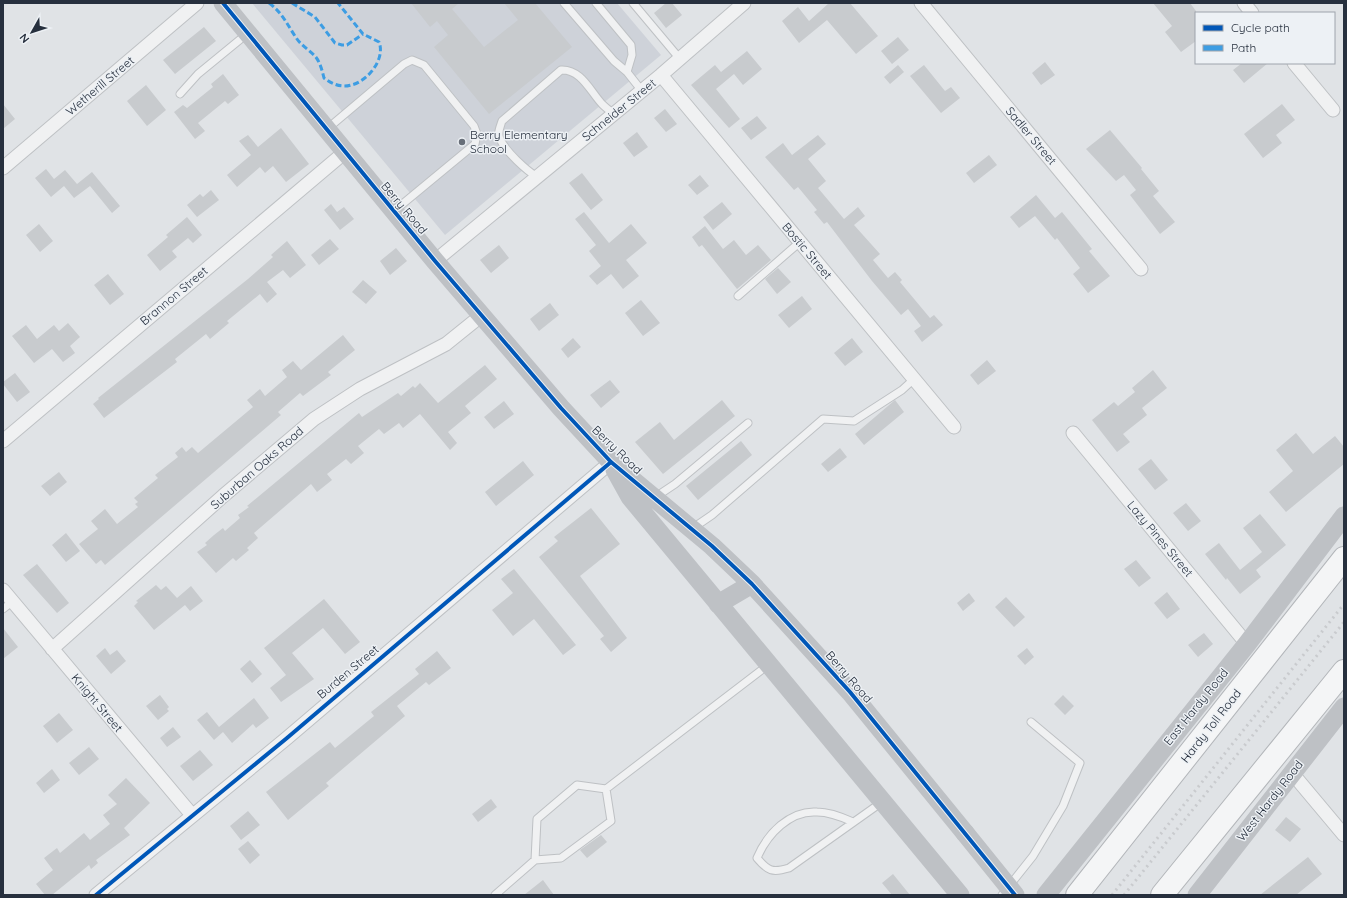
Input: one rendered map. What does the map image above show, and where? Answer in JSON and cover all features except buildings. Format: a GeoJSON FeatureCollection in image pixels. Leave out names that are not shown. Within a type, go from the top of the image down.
{"type":"FeatureCollection","features":[{"type":"Feature","properties":{"kind":"highway","name":"Hardy Toll Road"},"geometry":{"type":"LineString","coordinates":[[1077,895],[1344,558]]}},
{"type":"Feature","properties":{"kind":"highway"},"geometry":{"type":"LineString","coordinates":[[1162,895],[1344,671]]}},
{"type":"Feature","properties":{"kind":"main road","name":"Berry Road"},"geometry":{"type":"LineString","coordinates":[[223,3],[435,261],[561,408],[611,462],[692,529],[752,584],[850,692],[1015,895]]}},
{"type":"Feature","properties":{"kind":"main road"},"geometry":{"type":"LineString","coordinates":[[611,462],[630,496],[768,665],[960,895]]}},
{"type":"Feature","properties":{"kind":"main road","name":"East Hardy Road"},"geometry":{"type":"LineString","coordinates":[[1046,895],[1247,644],[1344,516]]}},
{"type":"Feature","properties":{"kind":"main road"},"geometry":{"type":"LineString","coordinates":[[718,604],[752,584]]}},
{"type":"Feature","properties":{"kind":"main road","name":"West Hardy Road"},"geometry":{"type":"LineString","coordinates":[[1197,895],[1344,707]]}},
{"type":"Feature","properties":{"kind":"street","name":"Wetherill Street"},"geometry":{"type":"LineString","coordinates":[[3,168],[197,3]]}},
{"type":"Feature","properties":{"kind":"street","name":"Schneider Street"},"geometry":{"type":"LineString","coordinates":[[435,261],[642,91],[744,3]]}},
{"type":"Feature","properties":{"kind":"street","name":"Sadler Street"},"geometry":{"type":"LineString","coordinates":[[921,3],[1141,269]]}},
{"type":"Feature","properties":{"kind":"street"},"geometry":{"type":"LineString","coordinates":[[1244,3],[1251,12]]}},
{"type":"Feature","properties":{"kind":"street"},"geometry":{"type":"LineString","coordinates":[[1295,64],[1333,110]]}},
{"type":"Feature","properties":{"kind":"street","name":"Bostic Street"},"geometry":{"type":"LineString","coordinates":[[661,75],[954,427]]}},
{"type":"Feature","properties":{"kind":"street","name":"Brannon Street"},"geometry":{"type":"LineString","coordinates":[[3,440],[345,152]]}},
{"type":"Feature","properties":{"kind":"street","name":"Suburban Oaks Road"},"geometry":{"type":"LineString","coordinates":[[52,649],[223,496],[314,419],[360,389],[446,344],[482,315]]}},
{"type":"Feature","properties":{"kind":"street","name":"Lazy Pines Street"},"geometry":{"type":"LineString","coordinates":[[1073,433],[1247,644]]}},
{"type":"Feature","properties":{"kind":"street","name":"Burden Street"},"geometry":{"type":"LineString","coordinates":[[96,895],[286,738],[611,462]]}},
{"type":"Feature","properties":{"kind":"street","name":"Knight Street"},"geometry":{"type":"LineString","coordinates":[[3,590],[8,605],[52,649],[192,815]]}},
{"type":"Feature","properties":{"kind":"street"},"geometry":{"type":"LineString","coordinates":[[1292,773],[1344,835]]}},
{"type":"Feature","properties":{"kind":"lane"},"geometry":{"type":"LineString","coordinates":[[564,3],[614,61],[627,72],[642,91]]}},
{"type":"Feature","properties":{"kind":"lane"},"geometry":{"type":"LineString","coordinates":[[596,3],[631,45],[632,55],[627,72]]}},
{"type":"Feature","properties":{"kind":"lane"},"geometry":{"type":"LineString","coordinates":[[633,3],[680,59]]}},
{"type":"Feature","properties":{"kind":"lane"},"geometry":{"type":"LineString","coordinates":[[180,94],[198,74],[248,33]]}},
{"type":"Feature","properties":{"kind":"lane"},"geometry":{"type":"LineString","coordinates":[[326,129],[404,64],[412,60],[424,65],[474,126],[477,134],[475,144],[394,211]]}},
{"type":"Feature","properties":{"kind":"lane"},"geometry":{"type":"LineString","coordinates":[[537,177],[524,169],[500,140],[498,131],[502,121],[561,70],[569,70],[578,75],[602,104],[614,114]]}},
{"type":"Feature","properties":{"kind":"lane"},"geometry":{"type":"LineString","coordinates":[[738,296],[800,242]]}},
{"type":"Feature","properties":{"kind":"lane"},"geometry":{"type":"LineString","coordinates":[[692,529],[712,515],[823,419],[854,421],[902,390],[914,379]]}},
{"type":"Feature","properties":{"kind":"lane"},"geometry":{"type":"LineString","coordinates":[[654,498],[675,484],[748,423]]}},
{"type":"Feature","properties":{"kind":"lane"},"geometry":{"type":"LineString","coordinates":[[535,860],[537,819],[576,785],[606,789],[768,665]]}},
{"type":"Feature","properties":{"kind":"lane"},"geometry":{"type":"LineString","coordinates":[[1002,895],[1033,856],[1064,806],[1080,763],[1031,722]]}},
{"type":"Feature","properties":{"kind":"lane"},"geometry":{"type":"LineString","coordinates":[[495,895],[535,860],[561,858],[611,821],[606,789]]}},
{"type":"Feature","properties":{"kind":"lane"},"geometry":{"type":"LineString","coordinates":[[853,822],[836,815],[817,812],[798,815],[771,832],[763,844],[757,858],[765,867],[776,872],[789,868],[882,802]]}},
{"type":"Feature","properties":{"kind":"shaded area","name":"Berry Elementary School"},"geometry":{"type":"Polygon","coordinates":[[[252,3],[617,3],[661,55],[445,235],[252,3]]]}},
{"type":"Feature","properties":{"kind":"railway"},"geometry":{"type":"LineString","coordinates":[[1112,895],[1344,604]]}},
{"type":"Feature","properties":{"kind":"railway"},"geometry":{"type":"LineString","coordinates":[[1124,895],[1344,622]]}},
{"type":"Feature","properties":{"kind":"marked path"},"geometry":{"type":"LineString","coordinates":[[269,3],[281,15],[299,41],[317,58],[324,78],[337,85],[347,86],[357,83],[369,75],[374,69],[380,55],[380,49],[379,42],[363,34],[338,3]]}},
{"type":"Feature","properties":{"kind":"marked path"},"geometry":{"type":"LineString","coordinates":[[292,3],[315,17],[335,43],[347,45],[363,34]]}},
{"type":"Feature","properties":{"kind":"cycle path"},"geometry":{"type":"LineString","coordinates":[[223,3],[435,261],[561,408],[611,462],[712,546],[752,584],[850,692],[1015,895]]}},
{"type":"Feature","properties":{"kind":"cycle path"},"geometry":{"type":"LineString","coordinates":[[96,895],[287,738],[611,462]]}},
{"type":"Feature","properties":{"kind":"place","name":"Berry Elementary School"},"geometry":{"type":"Point","coordinates":[462,142]}}]}
